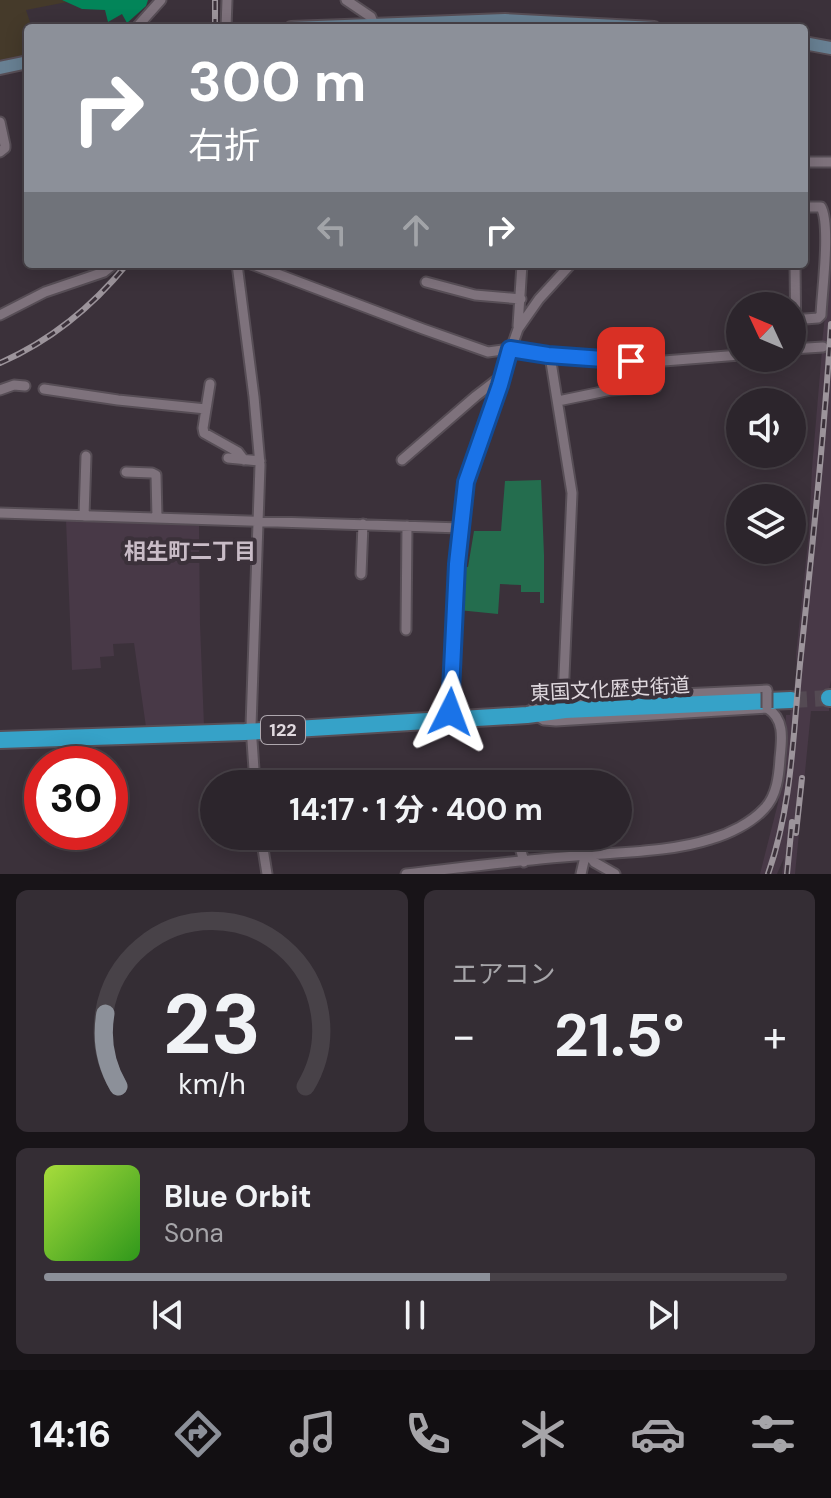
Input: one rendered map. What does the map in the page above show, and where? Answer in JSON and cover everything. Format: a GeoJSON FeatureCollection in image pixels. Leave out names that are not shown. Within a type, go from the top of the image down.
{"type":"FeatureCollection","features":[{"type":"Feature","properties":{"kind":"highway","name":"東国文化歴史街道"},"geometry":{"type":"LineString","coordinates":[[0,740],[252,731],[579,709],[791,700]]}},
{"type":"Feature","properties":{"kind":"street"},"geometry":{"type":"LineString","coordinates":[[140,24],[161,0]]}},
{"type":"Feature","properties":{"kind":"street"},"geometry":{"type":"LineString","coordinates":[[226,24],[227,0]]}},
{"type":"Feature","properties":{"kind":"street"},"geometry":{"type":"LineString","coordinates":[[346,0],[371,17],[374,24]]}},
{"type":"Feature","properties":{"kind":"street"},"geometry":{"type":"LineString","coordinates":[[457,24],[516,20],[585,24]]}},
{"type":"Feature","properties":{"kind":"street"},"geometry":{"type":"LineString","coordinates":[[808,44],[831,48]]}},
{"type":"Feature","properties":{"kind":"street"},"geometry":{"type":"LineString","coordinates":[[0,68],[24,63]]}},
{"type":"Feature","properties":{"kind":"street"},"geometry":{"type":"LineString","coordinates":[[0,122],[5,148],[0,152]]}},
{"type":"Feature","properties":{"kind":"street"},"geometry":{"type":"LineString","coordinates":[[808,162],[831,162]]}},
{"type":"Feature","properties":{"kind":"street"},"geometry":{"type":"LineString","coordinates":[[806,319],[821,315],[826,236],[824,211],[821,207],[808,207]]}},
{"type":"Feature","properties":{"kind":"street"},"geometry":{"type":"LineString","coordinates":[[0,315],[45,292],[109,268]]}},
{"type":"Feature","properties":{"kind":"street"},"geometry":{"type":"LineString","coordinates":[[237,268],[260,461],[252,731],[254,770]]}},
{"type":"Feature","properties":{"kind":"street"},"geometry":{"type":"LineString","coordinates":[[262,268],[477,348],[496,352],[510,349],[590,360],[662,362],[726,356]]}},
{"type":"Feature","properties":{"kind":"street"},"geometry":{"type":"LineString","coordinates":[[518,329],[522,268]]}},
{"type":"Feature","properties":{"kind":"street"},"geometry":{"type":"LineString","coordinates":[[450,720],[466,477],[518,329],[539,299],[567,268]]}},
{"type":"Feature","properties":{"kind":"street"},"geometry":{"type":"LineString","coordinates":[[794,292],[795,268]]}},
{"type":"Feature","properties":{"kind":"street"},"geometry":{"type":"LineString","coordinates":[[426,282],[475,295],[521,299]]}},
{"type":"Feature","properties":{"kind":"street"},"geometry":{"type":"LineString","coordinates":[[806,348],[823,347]]}},
{"type":"Feature","properties":{"kind":"street"},"geometry":{"type":"LineString","coordinates":[[548,355],[572,493],[563,699]]}},
{"type":"Feature","properties":{"kind":"street"},"geometry":{"type":"LineString","coordinates":[[402,460],[502,376]]}},
{"type":"Feature","properties":{"kind":"street"},"geometry":{"type":"LineString","coordinates":[[210,384],[203,428],[205,434],[238,452],[244,460]]}},
{"type":"Feature","properties":{"kind":"street"},"geometry":{"type":"LineString","coordinates":[[0,390],[14,385],[25,386]]}},
{"type":"Feature","properties":{"kind":"street"},"geometry":{"type":"LineString","coordinates":[[558,401],[611,390],[656,387]]}},
{"type":"Feature","properties":{"kind":"street"},"geometry":{"type":"LineString","coordinates":[[44,389],[206,409]]}},
{"type":"Feature","properties":{"kind":"street"},"geometry":{"type":"LineString","coordinates":[[84,516],[86,456]]}},
{"type":"Feature","properties":{"kind":"street"},"geometry":{"type":"LineString","coordinates":[[228,458],[260,461]]}},
{"type":"Feature","properties":{"kind":"street"},"geometry":{"type":"LineString","coordinates":[[126,472],[156,475],[157,518]]}},
{"type":"Feature","properties":{"kind":"street"},"geometry":{"type":"LineString","coordinates":[[0,513],[461,528]]}},
{"type":"Feature","properties":{"kind":"street"},"geometry":{"type":"LineString","coordinates":[[361,574],[363,524]]}},
{"type":"Feature","properties":{"kind":"street"},"geometry":{"type":"LineString","coordinates":[[406,630],[407,526]]}},
{"type":"Feature","properties":{"kind":"street"},"geometry":{"type":"LineString","coordinates":[[406,874],[472,870],[699,843],[731,831],[762,811],[771,799],[776,786],[782,736],[781,726],[771,709],[544,720],[530,714],[541,702],[767,690],[767,708]]}},
{"type":"Feature","properties":{"kind":"street"},"geometry":{"type":"LineString","coordinates":[[263,850],[267,874]]}},
{"type":"Feature","properties":{"kind":"street"},"geometry":{"type":"LineString","coordinates":[[521,850],[524,862]]}},
{"type":"Feature","properties":{"kind":"street"},"geometry":{"type":"LineString","coordinates":[[581,874],[584,861],[592,850]]}},
{"type":"Feature","properties":{"kind":"street"},"geometry":{"type":"LineString","coordinates":[[589,855],[594,862],[615,874]]}},
{"type":"Feature","properties":{"kind":"shaded area"},"geometry":{"type":"Polygon","coordinates":[[[0,0],[67,2],[26,10],[31,24],[24,24],[24,55],[0,60],[0,0]]]}},
{"type":"Feature","properties":{"kind":"shaded area"},"geometry":{"type":"Polygon","coordinates":[[[831,259],[829,711],[811,711],[795,874],[782,874],[784,858],[777,874],[760,874],[778,803],[784,766],[786,715],[790,715],[797,669],[822,350],[825,350],[826,344],[822,343],[831,259]]]}},
{"type":"Feature","properties":{"kind":"shaded area"},"geometry":{"type":"Polygon","coordinates":[[[66,520],[199,526],[204,726],[146,727],[134,643],[113,644],[114,656],[100,657],[101,668],[72,670],[66,520]]]}},
{"type":"Feature","properties":{"kind":"green space"},"geometry":{"type":"Polygon","coordinates":[[[62,0],[148,0],[146,6],[127,23],[122,14],[108,22],[105,10],[82,9],[62,0]]]}},
{"type":"Feature","properties":{"kind":"green space"},"geometry":{"type":"Polygon","coordinates":[[[541,480],[544,603],[540,603],[540,592],[521,592],[521,585],[500,584],[498,614],[458,610],[460,567],[468,567],[474,531],[501,531],[505,481],[541,480]]]}},
{"type":"Feature","properties":{"kind":"tunnel"},"geometry":{"type":"LineString","coordinates":[[791,700],[829,698]]}},
{"type":"Feature","properties":{"kind":"railway"},"geometry":{"type":"LineString","coordinates":[[215,0],[215,24]]}},
{"type":"Feature","properties":{"kind":"railway"},"geometry":{"type":"LineString","coordinates":[[0,363],[70,321],[123,268]]}},
{"type":"Feature","properties":{"kind":"railway"},"geometry":{"type":"LineString","coordinates":[[768,874],[782,822],[790,770],[831,324]]}},
{"type":"Feature","properties":{"kind":"railway"},"geometry":{"type":"LineString","coordinates":[[796,833],[802,778]]}},
{"type":"Feature","properties":{"kind":"railway"},"geometry":{"type":"LineString","coordinates":[[787,874],[792,822]]}},
{"type":"Feature","properties":{"kind":"district","name":"相生町二丁目"},"geometry":{"type":"Point","coordinates":[190,551]}},
{"type":"Feature","properties":{"kind":"route"},"geometry":{"type":"LineString","coordinates":[[450,712],[457,564],[466,482],[510,349],[590,360],[631,361]]}}]}
